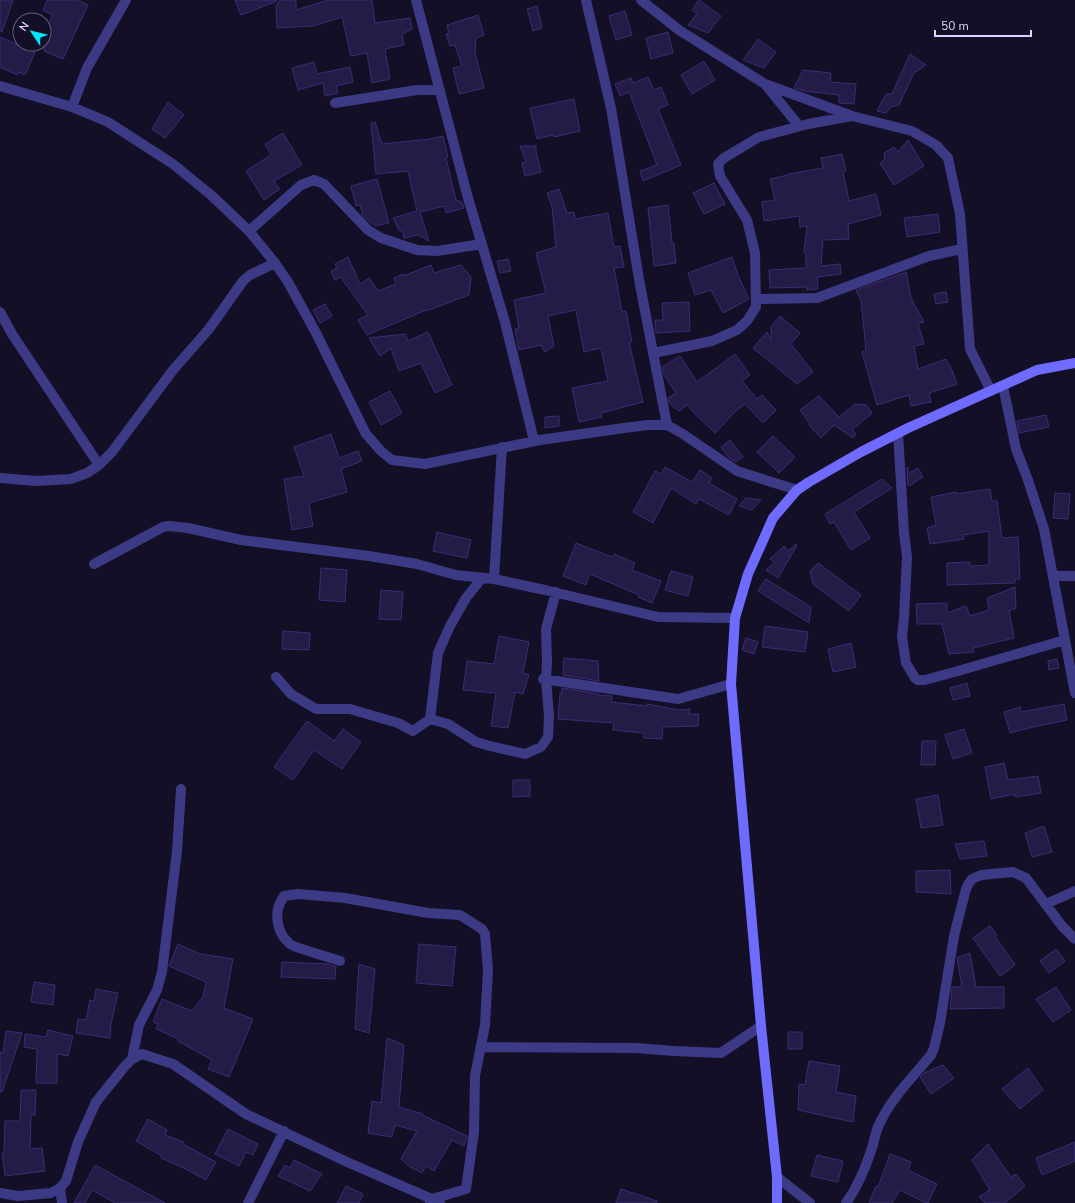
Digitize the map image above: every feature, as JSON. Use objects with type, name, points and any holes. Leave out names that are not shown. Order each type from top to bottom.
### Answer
[{"type":"main road","points":[[777,1203],[777,1177],[761,1026],[732,684],[735,618],[748,574],[773,518],[797,490],[809,482],[898,433],[992,390],[1037,370],[1075,363]]},
{"type":"street","points":[[72,107],[87,68],[126,0]]},
{"type":"street","points":[[416,0],[468,198],[505,322],[534,442]]},
{"type":"street","points":[[586,0],[611,108],[640,285],[667,426]]},
{"type":"street","points":[[642,0],[678,30],[765,84],[852,116],[912,131],[936,145],[948,158],[960,214],[970,349],[992,390]]},
{"type":"street","points":[[765,84],[799,126]]},
{"type":"street","points":[[0,86],[72,107],[108,122],[173,164],[211,195],[249,232],[275,263],[288,282],[366,434],[392,460],[425,464],[502,447],[624,428],[667,426],[683,434],[738,471],[797,490]]},
{"type":"street","points":[[335,103],[417,90],[440,90]]},
{"type":"street","points":[[653,353],[712,341],[737,330],[746,321],[756,307],[755,253],[747,220],[720,176],[718,164],[724,158],[759,137],[799,126],[852,116]]},
{"type":"street","points":[[249,232],[301,185],[314,180],[324,184],[368,230],[381,238],[417,250],[430,251],[482,244]]},
{"type":"street","points":[[757,299],[817,298],[928,256],[962,249]]},
{"type":"street","points":[[0,478],[36,481],[65,480],[87,473],[99,465],[112,452],[173,370],[209,329],[243,281],[250,275],[275,263]]},
{"type":"street","points":[[0,312],[12,334],[99,465]]},
{"type":"street","points":[[1003,386],[1016,449],[1044,529],[1075,693]]},
{"type":"street","points":[[898,433],[904,533],[907,557],[902,637],[906,663],[915,678],[918,680],[925,680],[958,672],[1065,640]]},
{"type":"street","points":[[494,579],[502,447]]},
{"type":"street","points":[[94,564],[163,528],[170,526],[188,528],[241,540],[369,556],[417,564],[456,575],[494,579],[556,592],[658,617],[735,618]]},
{"type":"street","points":[[1052,576],[1075,576]]},
{"type":"street","points":[[276,677],[291,694],[316,709],[350,709],[398,723],[413,731],[430,719],[438,653],[450,626],[466,598],[482,578]]},
{"type":"street","points":[[430,719],[448,724],[476,742],[525,754],[541,748],[548,737],[549,716],[544,679],[547,661],[546,628],[556,592]]},
{"type":"street","points":[[544,679],[678,699],[732,684]]},
{"type":"street","points":[[132,1059],[138,1030],[157,990],[162,972],[176,851],[181,789]]},
{"type":"street","points":[[846,1203],[852,1195],[862,1174],[883,1117],[894,1098],[926,1061],[934,1048],[940,1023],[954,936],[966,889],[972,879],[981,875],[1013,872],[1026,878],[1062,926],[1075,939]]},
{"type":"street","points":[[1046,904],[1075,891]]},
{"type":"street","points":[[0,1193],[18,1196],[51,1193],[60,1188],[66,1181],[78,1142],[96,1102],[132,1059],[142,1054],[173,1064],[246,1114],[434,1202],[466,1189],[474,1132],[475,1076],[485,1026],[488,970],[485,934],[476,924],[460,915],[428,913],[345,898],[298,894],[284,896],[278,906],[277,918],[279,930],[284,938],[291,945],[340,961]]},
{"type":"street","points":[[481,1046],[622,1048],[674,1052],[721,1052],[761,1026]]},
{"type":"street","points":[[248,1203],[284,1131]]},
{"type":"street","points":[[777,1177],[810,1203]]},
{"type":"street","points":[[60,1188],[62,1203]]},
{"type":"building","points":[[0,0],[13,0],[2,32],[0,31]]},
{"type":"building","points":[[47,0],[77,0],[88,5],[63,59],[46,52],[52,52],[53,15],[52,12],[43,10]]},
{"type":"building","points":[[235,0],[277,0],[277,1],[241,15]]},
{"type":"building","points":[[280,0],[296,0],[296,10],[328,0],[372,0],[375,23],[410,18],[412,29],[402,34],[404,45],[385,49],[390,79],[372,83],[367,53],[351,56],[342,17],[310,27],[277,28],[276,6]]},
{"type":"building","points":[[699,0],[721,16],[708,33],[688,25],[697,14],[692,10]]},
{"type":"building","points":[[537,6],[542,28],[533,31],[527,9]]},
{"type":"building","points":[[625,11],[632,35],[616,40],[609,16]]},
{"type":"building","points":[[478,15],[484,35],[476,38],[475,53],[484,88],[459,94],[453,68],[462,66],[455,45],[450,46],[446,34],[449,33],[447,25]]},
{"type":"building","points":[[668,32],[673,53],[651,59],[646,38]]},
{"type":"building","points":[[0,37],[12,42],[12,52],[35,52],[25,75],[19,72],[17,75],[0,67]]},
{"type":"building","points":[[758,39],[776,52],[764,68],[743,60]]},
{"type":"building","points":[[910,54],[926,65],[914,73],[899,105],[891,107],[886,113],[877,111],[886,94],[892,94]]},
{"type":"building","points":[[704,61],[715,80],[692,94],[681,75]]},
{"type":"building","points":[[314,62],[317,74],[350,67],[353,82],[336,86],[338,93],[325,96],[323,83],[298,90],[292,68]]},
{"type":"building","points":[[803,70],[831,73],[830,82],[856,84],[854,104],[839,103],[839,95],[804,91],[794,88]]},
{"type":"building","points":[[648,77],[654,90],[661,87],[668,105],[658,109],[681,165],[643,181],[640,171],[657,165],[629,92],[620,96],[615,84],[631,78],[633,83]]},
{"type":"building","points":[[574,99],[580,131],[537,139],[530,108]]},
{"type":"building","points":[[168,102],[184,115],[165,138],[152,129]]},
{"type":"building","points":[[375,122],[382,144],[430,139],[443,136],[448,157],[446,158],[456,200],[462,202],[464,208],[446,213],[444,206],[420,212],[429,241],[418,235],[404,238],[403,232],[399,230],[393,218],[417,211],[408,171],[376,174],[371,123]]},
{"type":"building","points":[[283,133],[302,165],[274,181],[280,189],[264,200],[246,171],[271,155],[265,144]]},
{"type":"building","points":[[908,140],[924,166],[894,185],[880,163],[885,159],[884,153],[894,147],[898,152]]},
{"type":"building","points":[[520,146],[536,146],[541,172],[525,176],[522,163],[526,162]]},
{"type":"building","points":[[842,154],[846,171],[843,172],[849,201],[876,194],[881,215],[848,224],[849,239],[823,240],[821,266],[840,264],[841,274],[817,277],[818,289],[807,290],[807,287],[770,288],[769,270],[806,268],[806,253],[804,252],[807,226],[800,227],[799,216],[764,221],[762,202],[775,200],[770,179],[788,174],[823,168],[821,158]]},
{"type":"building","points":[[377,179],[389,223],[375,226],[363,216],[360,205],[356,206],[351,186]]},
{"type":"building","points":[[714,183],[725,204],[704,214],[693,193]]},
{"type":"building","points":[[559,189],[567,213],[574,212],[575,219],[608,213],[614,247],[620,246],[624,267],[614,268],[622,312],[626,311],[632,342],[629,342],[643,402],[601,413],[602,417],[579,422],[572,388],[608,381],[601,348],[584,352],[576,310],[548,316],[554,346],[545,352],[541,345],[519,350],[515,329],[519,328],[514,300],[546,293],[536,253],[556,247],[552,207],[547,193]]},
{"type":"building","points":[[668,205],[672,243],[674,243],[676,263],[654,266],[648,208]]},
{"type":"building","points":[[938,214],[940,232],[907,237],[904,218]]},
{"type":"building","points":[[348,257],[360,284],[369,278],[378,291],[396,284],[394,278],[431,265],[434,273],[461,265],[471,277],[469,295],[426,310],[367,335],[358,320],[368,315],[342,279],[340,277],[335,280],[331,271],[337,268],[335,264]]},
{"type":"building","points":[[732,257],[749,299],[723,313],[711,290],[695,295],[688,273]]},
{"type":"building","points":[[508,259],[511,271],[500,273],[497,261]]},
{"type":"building","points":[[906,272],[911,298],[924,322],[918,323],[924,344],[914,346],[918,369],[946,359],[957,384],[929,393],[931,402],[911,406],[909,395],[877,405],[862,352],[866,350],[861,301],[856,290]]},
{"type":"building","points":[[946,292],[948,302],[936,304],[934,294]]},
{"type":"building","points":[[689,302],[690,331],[656,333],[655,320],[663,320],[662,303]]},
{"type":"building","points":[[325,304],[332,316],[320,323],[313,310]]},
{"type":"building","points":[[780,316],[800,333],[791,344],[813,372],[797,384],[753,348],[767,332],[771,340],[771,327]]},
{"type":"building","points":[[428,332],[452,385],[435,393],[421,363],[399,371],[391,348],[380,356],[369,338],[405,334],[408,341]]},
{"type":"building","points":[[735,354],[750,375],[742,381],[757,399],[762,395],[776,410],[763,423],[745,404],[736,411],[715,433],[687,405],[679,411],[669,403],[668,398],[676,393],[664,375],[662,367],[680,356],[697,382]]},
{"type":"building","points":[[390,391],[402,413],[381,425],[369,402]]},
{"type":"building","points":[[819,396],[839,417],[855,404],[866,405],[872,413],[852,430],[856,434],[853,438],[834,425],[821,438],[809,425],[810,424],[800,410]]},
{"type":"building","points":[[1046,415],[1049,427],[1019,433],[1017,421]]},
{"type":"building","points":[[559,416],[559,426],[545,428],[545,417]]},
{"type":"building","points":[[331,434],[339,458],[358,451],[362,461],[341,469],[347,492],[309,503],[313,526],[292,530],[284,479],[304,476],[294,447]]},
{"type":"building","points":[[773,436],[795,457],[779,473],[757,452]]},
{"type":"building","points":[[730,440],[743,457],[736,462],[729,458],[721,447]]},
{"type":"building","points":[[665,467],[692,482],[700,470],[712,478],[709,483],[737,499],[729,515],[699,499],[696,504],[671,488],[653,523],[633,512],[655,471],[661,474]]},
{"type":"building","points":[[907,467],[909,473],[918,468],[923,477],[908,486]]},
{"type":"building","points":[[882,479],[892,488],[854,512],[870,538],[851,550],[834,522],[830,524],[825,514]]},
{"type":"building","points":[[990,489],[992,501],[997,501],[1002,538],[1018,537],[1020,579],[1015,579],[1015,583],[947,585],[947,563],[970,562],[970,566],[989,565],[989,531],[963,535],[964,539],[930,544],[927,528],[936,525],[931,497],[956,492],[956,494]]},
{"type":"building","points":[[1055,493],[1070,494],[1068,519],[1053,518]]},
{"type":"building","points":[[746,498],[761,500],[752,510],[739,506]]},
{"type":"building","points":[[437,532],[471,540],[467,558],[433,551]]},
{"type":"building","points":[[576,543],[612,557],[614,554],[635,563],[632,570],[661,581],[652,603],[638,597],[639,595],[590,574],[586,585],[563,576]]},
{"type":"building","points":[[796,544],[797,545],[778,578],[766,570],[775,562],[770,559],[784,546],[788,551]]},
{"type":"building","points":[[818,563],[861,595],[849,611],[813,584],[810,571]]},
{"type":"building","points":[[321,568],[347,570],[345,602],[319,600]]},
{"type":"building","points":[[671,571],[693,577],[688,596],[665,590]]},
{"type":"building","points":[[766,579],[811,607],[809,623],[758,591]]},
{"type":"building","points":[[1015,587],[1016,608],[1009,611],[1014,638],[973,648],[974,652],[949,654],[942,624],[917,624],[916,604],[947,603],[947,613],[966,606],[970,616],[989,610],[987,598]]},
{"type":"building","points":[[381,590],[403,592],[401,620],[379,619]]},
{"type":"building","points":[[765,626],[808,632],[805,652],[762,647]]},
{"type":"building","points":[[283,631],[310,633],[309,650],[282,649]]},
{"type":"building","points":[[499,636],[529,642],[523,673],[529,675],[523,694],[515,692],[508,728],[491,726],[496,693],[463,690],[467,661],[494,664]]},
{"type":"building","points":[[746,638],[758,642],[754,654],[742,650]]},
{"type":"building","points":[[851,643],[856,667],[833,672],[828,649]]},
{"type":"building","points":[[564,658],[598,661],[599,681],[563,675]]},
{"type":"building","points":[[1057,659],[1059,668],[1049,670],[1048,661]]},
{"type":"building","points":[[967,683],[970,696],[953,700],[950,688]]},
{"type":"building","points":[[562,688],[612,696],[611,702],[647,706],[647,704],[679,710],[690,709],[689,714],[699,714],[698,726],[663,727],[662,739],[644,738],[644,733],[613,730],[614,723],[558,719],[560,693],[562,693]]},
{"type":"building","points":[[1064,704],[1067,720],[1010,733],[1004,712],[1020,707],[1021,712]]},
{"type":"building","points":[[307,721],[334,741],[343,729],[361,742],[342,769],[314,750],[293,780],[274,767]]},
{"type":"building","points":[[964,729],[972,753],[953,759],[945,735]]},
{"type":"building","points":[[922,741],[936,741],[935,765],[921,765]]},
{"type":"building","points":[[1004,763],[1008,780],[1038,776],[1041,793],[1015,797],[1015,794],[991,799],[985,767]]},
{"type":"building","points":[[513,780],[530,780],[530,796],[513,797]]},
{"type":"building","points":[[938,795],[943,825],[921,828],[916,799]]},
{"type":"building","points":[[1044,826],[1052,852],[1032,857],[1025,833]]},
{"type":"building","points":[[984,841],[987,856],[960,859],[955,844]]},
{"type":"building","points":[[950,870],[951,894],[916,892],[916,871]]},
{"type":"building","points":[[990,926],[1015,965],[1000,976],[973,938]]},
{"type":"building","points":[[178,944],[200,954],[233,959],[224,1008],[253,1019],[229,1077],[208,1069],[212,1060],[178,1041],[179,1039],[156,1029],[158,1024],[153,1022],[162,999],[192,1011],[203,997],[206,982],[169,966]]},
{"type":"building","points":[[419,944],[456,947],[452,986],[416,983]]},
{"type":"building","points":[[1056,949],[1065,961],[1049,973],[1040,961]]},
{"type":"building","points":[[970,953],[976,987],[1004,987],[1004,1008],[950,1009],[952,987],[962,987],[957,958]]},
{"type":"building","points":[[282,962],[329,964],[336,966],[335,979],[281,977]]},
{"type":"building","points":[[359,964],[375,969],[369,1033],[355,1029]]},
{"type":"building","points":[[34,982],[55,985],[53,1005],[31,1002]]},
{"type":"building","points":[[1056,987],[1071,1010],[1053,1022],[1036,999]]},
{"type":"building","points":[[96,989],[118,993],[111,1024],[110,1038],[76,1033],[78,1019],[86,1020],[90,1000],[94,1001]]},
{"type":"building","points":[[48,1030],[73,1036],[68,1056],[57,1054],[57,1083],[36,1083],[37,1049],[24,1047],[25,1034],[46,1037]]},
{"type":"building","points":[[6,1031],[22,1033],[2,1092],[0,1092],[0,1052],[3,1053]]},
{"type":"building","points":[[788,1032],[802,1032],[802,1049],[788,1049]]},
{"type":"building","points":[[387,1038],[404,1045],[399,1107],[423,1114],[422,1115],[467,1136],[464,1146],[452,1140],[434,1171],[426,1166],[422,1173],[410,1167],[401,1159],[417,1131],[395,1125],[392,1137],[368,1133],[372,1101],[381,1103]]},
{"type":"building","points":[[809,1061],[840,1066],[836,1092],[856,1096],[853,1122],[798,1110],[799,1084],[805,1085]]},
{"type":"building","points":[[943,1065],[954,1078],[931,1094],[920,1077],[924,1073]]},
{"type":"building","points":[[1028,1068],[1043,1090],[1020,1109],[1002,1089]]},
{"type":"building","points":[[21,1090],[36,1090],[35,1115],[31,1115],[30,1149],[42,1148],[45,1171],[5,1176],[2,1153],[4,1153],[5,1121],[20,1121]]},
{"type":"building","points":[[148,1119],[167,1130],[165,1135],[184,1142],[183,1144],[216,1162],[206,1180],[161,1158],[162,1156],[136,1141]]},
{"type":"building","points":[[228,1129],[258,1144],[253,1155],[246,1152],[239,1166],[215,1154]]},
{"type":"building","points":[[1075,1142],[1075,1161],[1042,1175],[1036,1158]]},
{"type":"building","points":[[988,1144],[1011,1177],[1016,1174],[1025,1186],[1005,1203],[985,1203],[979,1197],[990,1190],[972,1160]]},
{"type":"building","points":[[890,1154],[911,1162],[908,1170],[937,1184],[928,1203],[900,1190],[892,1203],[869,1203],[876,1186],[878,1187]]},
{"type":"building","points":[[817,1155],[843,1161],[838,1182],[811,1176]]},
{"type":"building","points":[[294,1160],[322,1174],[310,1191],[278,1176],[285,1165],[290,1168]]},
{"type":"building","points":[[95,1165],[165,1203],[115,1203],[92,1190],[85,1203],[74,1203]]},
{"type":"building","points":[[346,1186],[363,1194],[359,1203],[337,1203]]},
{"type":"building","points":[[621,1189],[657,1201],[657,1203],[616,1203]]}]
